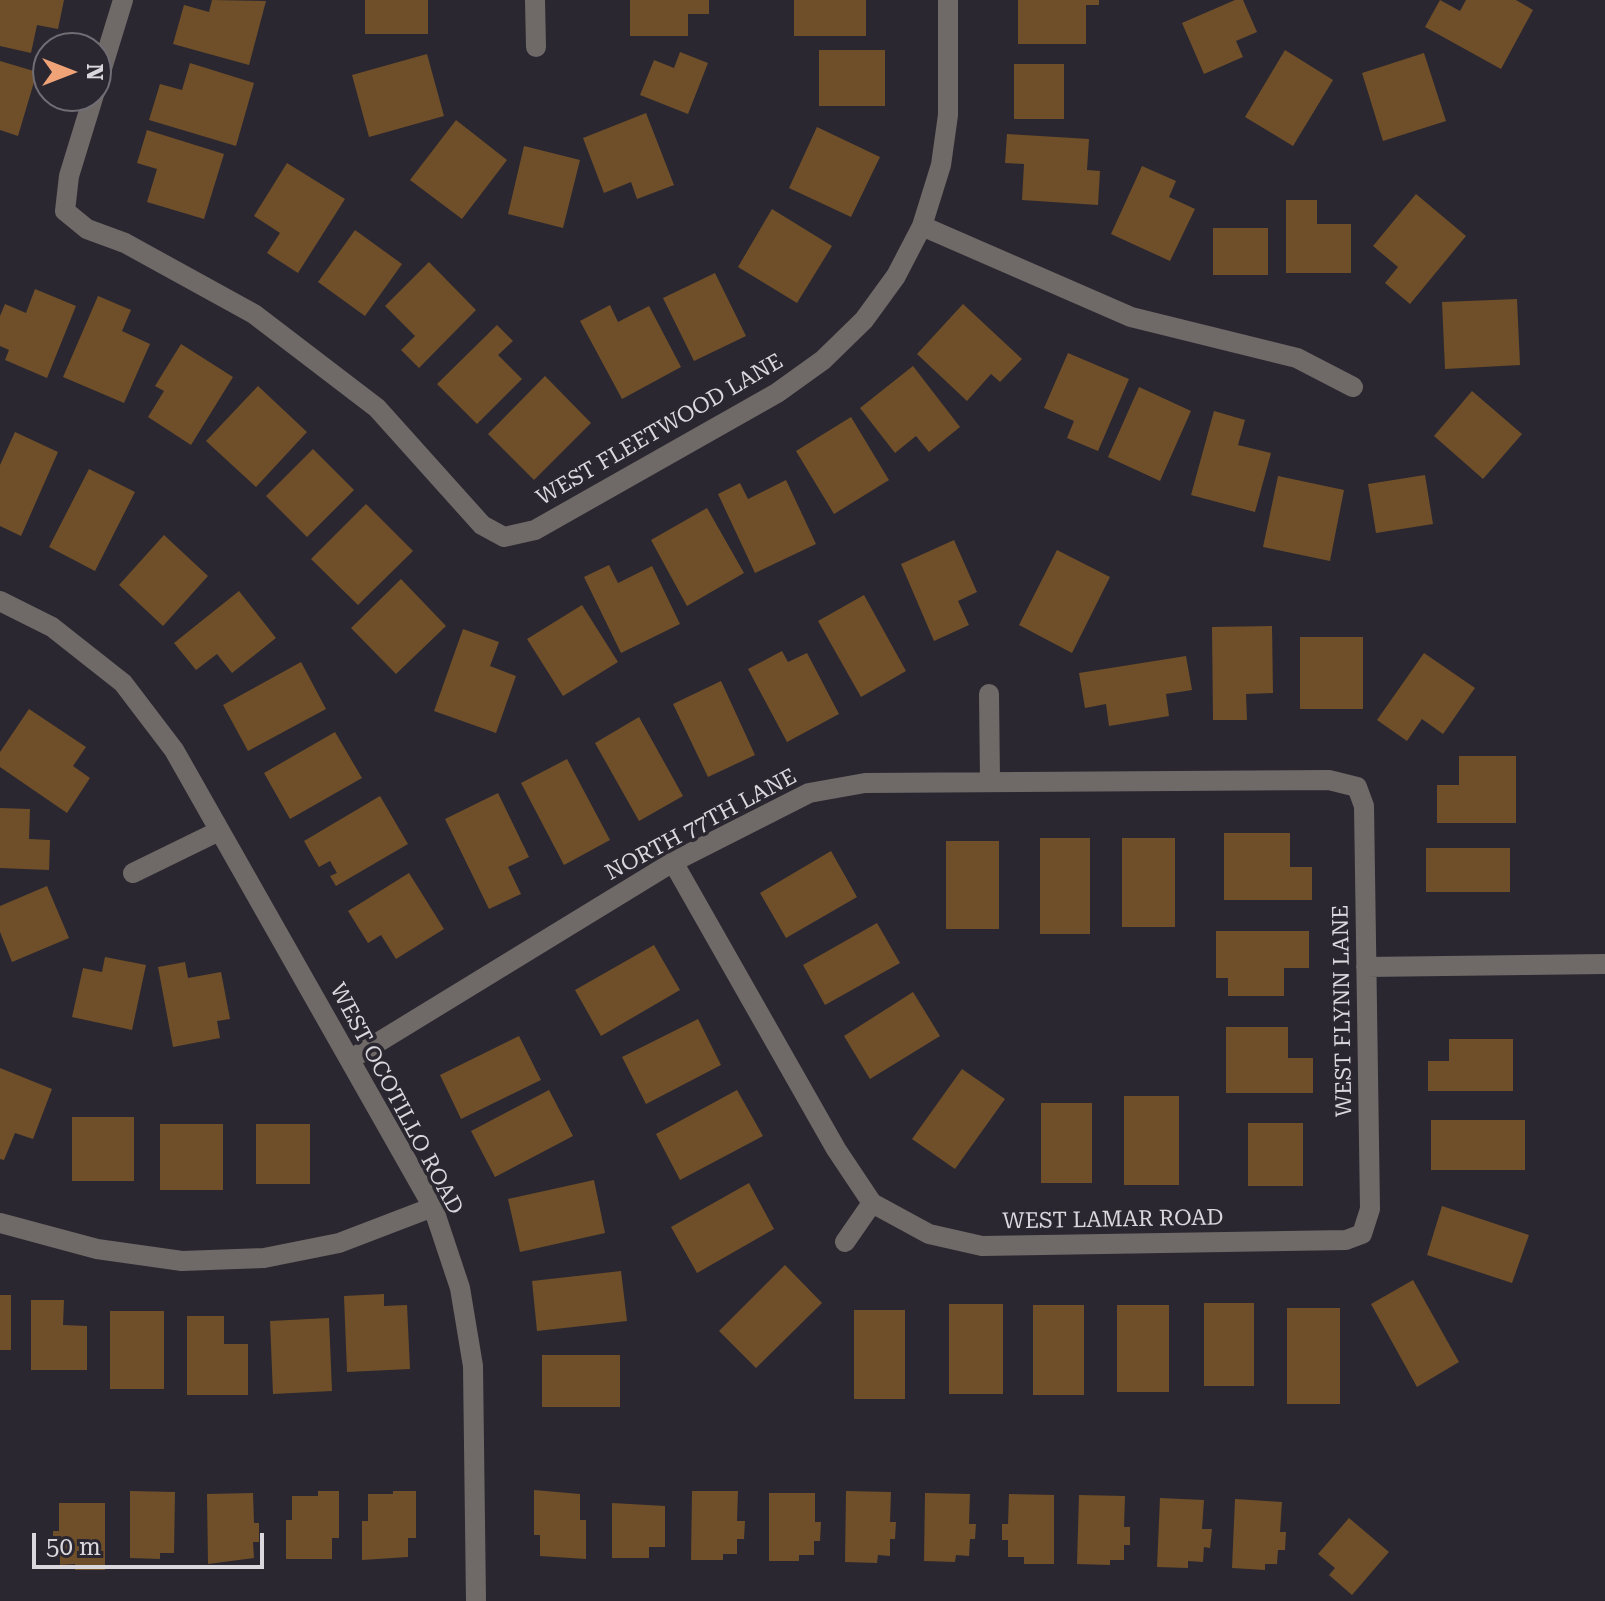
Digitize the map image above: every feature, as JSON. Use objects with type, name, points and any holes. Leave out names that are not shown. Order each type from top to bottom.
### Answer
[{"type":"street","name":"WEST FLEETWOOD LANE","points":[[123,0],[69,176],[65,211],[87,229],[125,243],[254,314],[377,408],[482,525],[504,537],[535,530],[777,393],[823,360],[864,320],[888,287],[922,226],[941,165],[948,115],[948,0]]},
{"type":"street","points":[[535,0],[536,47]]},
{"type":"street","points":[[922,226],[1131,317],[1297,358],[1353,387]]},
{"type":"street","name":"WEST OCOTILLO ROAD","points":[[0,601],[52,627],[123,683],[174,750],[433,1207],[460,1288],[473,1366],[476,1601]]},
{"type":"street","points":[[989,694],[990,780]]},
{"type":"street","name":"NORTH 77TH LANE","points":[[351,1059],[673,862],[809,793],[865,783],[990,780],[1329,780],[1357,787]]},
{"type":"street","name":"WEST FLYNN LANE","points":[[1357,787],[1364,806],[1370,1209],[1362,1234]]},
{"type":"street","points":[[133,873],[219,831]]},
{"type":"street","name":"WEST LAMAR ROAD","points":[[673,862],[836,1149],[872,1203],[929,1234],[982,1246],[1346,1240],[1362,1234]]},
{"type":"street","points":[[1366,967],[1605,964]]},
{"type":"street","points":[[845,1242],[872,1203]]},
{"type":"street","points":[[0,1223],[97,1249],[182,1261],[264,1258],[339,1243],[433,1207]]},
{"type":"building","points":[[0,0],[64,0],[58,29],[37,25],[36,32],[32,32],[31,53],[0,46]]},
{"type":"building","points":[[212,0],[266,1],[249,65],[173,44],[184,5],[209,12]]},
{"type":"building","points":[[365,0],[428,0],[428,34],[365,34]]},
{"type":"building","points":[[630,0],[709,0],[709,14],[688,14],[688,36],[630,36]]},
{"type":"building","points":[[794,0],[866,0],[866,36],[794,36]]},
{"type":"building","points":[[1018,0],[1099,0],[1099,5],[1086,5],[1086,44],[1018,44]]},
{"type":"building","points":[[1235,0],[1243,0],[1257,32],[1236,41],[1243,57],[1204,74],[1182,23]]},
{"type":"building","points":[[1440,0],[1460,11],[1466,0],[1516,0],[1533,10],[1501,69],[1425,27]]},
{"type":"building","points":[[819,50],[885,50],[885,106],[819,106]]},
{"type":"building","points":[[1285,50],[1333,80],[1293,146],[1245,117]]},
{"type":"building","points":[[680,52],[708,63],[688,114],[640,95],[654,60],[674,68]]},
{"type":"building","points":[[1424,53],[1446,121],[1383,141],[1362,73]]},
{"type":"building","points":[[427,54],[444,116],[369,137],[352,75]]},
{"type":"building","points":[[0,61],[32,71],[32,89],[18,136],[0,130]]},
{"type":"building","points":[[190,63],[254,83],[236,146],[149,120],[160,84],[182,90]]},
{"type":"building","points":[[1014,64],[1064,64],[1064,119],[1014,119]]},
{"type":"building","points":[[646,113],[674,185],[637,199],[631,182],[604,193],[583,138]]},
{"type":"building","points":[[456,120],[507,160],[462,219],[410,180]]},
{"type":"building","points":[[817,127],[880,157],[851,217],[789,188]]},
{"type":"building","points":[[147,130],[224,154],[204,219],[147,202],[157,169],[137,163]]},
{"type":"building","points":[[1007,134],[1089,139],[1087,170],[1100,171],[1098,205],[1022,200],[1024,164],[1005,163]]},
{"type":"building","points":[[524,146],[580,160],[563,228],[508,214]]},
{"type":"building","points":[[287,163],[345,199],[298,273],[267,253],[280,233],[254,216]]},
{"type":"building","points":[[1142,166],[1176,181],[1169,197],[1195,209],[1170,261],[1111,234]]},
{"type":"building","points":[[1416,194],[1466,236],[1410,304],[1385,283],[1398,267],[1373,246]]},
{"type":"building","points":[[1286,200],[1317,200],[1317,224],[1351,224],[1351,273],[1286,273]]},
{"type":"building","points":[[772,209],[832,246],[797,303],[738,267]]},
{"type":"building","points":[[1213,228],[1268,228],[1268,275],[1213,275]]},
{"type":"building","points":[[355,230],[402,264],[365,316],[318,282]]},
{"type":"building","points":[[429,262],[476,310],[419,368],[401,350],[415,336],[385,306]]},
{"type":"building","points":[[715,273],[746,336],[694,361],[663,298]]},
{"type":"building","points":[[35,289],[76,306],[47,378],[5,360],[9,350],[0,346],[0,316],[5,304],[26,313]]},
{"type":"building","points":[[98,296],[131,310],[122,331],[150,344],[124,403],[63,377]]},
{"type":"building","points":[[1517,299],[1520,365],[1445,369],[1442,302]]},
{"type":"building","points":[[963,304],[1022,359],[1000,382],[991,374],[967,401],[917,354]]},
{"type":"building","points":[[610,305],[618,322],[649,306],[681,367],[622,399],[580,321]]},
{"type":"building","points":[[497,325],[513,341],[498,355],[522,379],[477,424],[437,384]]},
{"type":"building","points":[[181,344],[233,377],[191,445],[148,417],[164,391],[155,386]]},
{"type":"building","points":[[1068,353],[1129,379],[1098,451],[1067,438],[1074,421],[1044,408]]},
{"type":"building","points":[[913,366],[960,427],[929,452],[916,436],[895,453],[860,408]]},
{"type":"building","points":[[545,376],[591,423],[534,480],[488,434]]},
{"type":"building","points":[[258,386],[307,432],[256,487],[206,441]]},
{"type":"building","points":[[1139,387],[1191,411],[1160,481],[1108,457]]},
{"type":"building","points":[[1472,391],[1522,434],[1483,479],[1434,436]]},
{"type":"building","points":[[1214,411],[1245,420],[1238,445],[1271,453],[1255,512],[1191,495]]},
{"type":"building","points":[[851,417],[889,480],[834,514],[796,451]]},
{"type":"building","points":[[15,432],[58,452],[21,536],[0,526],[0,465]]},
{"type":"building","points":[[313,449],[354,490],[307,537],[266,496]]},
{"type":"building","points":[[89,469],[135,492],[95,571],[49,547]]},
{"type":"building","points":[[1425,475],[1433,524],[1376,533],[1368,484]]},
{"type":"building","points":[[1278,476],[1344,490],[1330,561],[1263,547]]},
{"type":"building","points":[[786,480],[816,544],[755,573],[718,494],[740,483],[748,499]]},
{"type":"building","points":[[366,504],[413,551],[358,605],[311,559]]},
{"type":"building","points":[[707,508],[744,573],[687,606],[651,540]]},
{"type":"building","points":[[164,535],[208,576],[163,626],[119,585]]},
{"type":"building","points":[[954,540],[977,592],[958,601],[969,625],[934,641],[901,564]]},
{"type":"building","points":[[1057,550],[1110,577],[1072,653],[1019,625]]},
{"type":"building","points":[[609,565],[618,583],[652,566],[680,624],[621,653],[584,577]]},
{"type":"building","points":[[401,579],[446,626],[396,674],[351,628]]},
{"type":"building","points":[[239,591],[276,638],[232,673],[217,654],[196,670],[174,643]]},
{"type":"building","points":[[864,595],[906,671],[861,697],[818,621]]},
{"type":"building","points":[[582,605],[618,662],[563,696],[527,639]]},
{"type":"building","points":[[1272,626],[1273,693],[1246,694],[1247,720],[1213,720],[1212,627]]},
{"type":"building","points":[[463,629],[499,642],[490,666],[516,676],[496,733],[434,711]]},
{"type":"building","points":[[1300,637],[1363,637],[1363,709],[1300,709]]},
{"type":"building","points":[[782,651],[788,662],[807,653],[839,714],[787,742],[748,669]]},
{"type":"building","points":[[1424,653],[1475,688],[1443,734],[1422,719],[1407,741],[1377,720]]},
{"type":"building","points":[[1186,656],[1192,690],[1166,694],[1169,716],[1109,726],[1106,704],[1085,708],[1079,673]]},
{"type":"building","points":[[301,662],[326,709],[248,751],[223,705]]},
{"type":"building","points":[[721,681],[755,755],[708,777],[673,704]]},
{"type":"building","points":[[29,709],[86,747],[73,766],[90,778],[67,813],[0,767],[0,752]]},
{"type":"building","points":[[639,717],[683,796],[639,821],[595,743]]},
{"type":"building","points":[[335,732],[362,778],[290,819],[264,773]]},
{"type":"building","points":[[1459,756],[1516,756],[1516,823],[1437,823],[1437,785],[1459,785]]},
{"type":"building","points":[[567,759],[610,840],[564,865],[521,783]]},
{"type":"building","points":[[498,793],[529,857],[508,867],[521,894],[489,909],[445,819]]},
{"type":"building","points":[[380,796],[408,844],[336,886],[330,876],[337,873],[330,861],[319,867],[304,841]]},
{"type":"building","points":[[0,808],[30,809],[29,839],[50,840],[49,870],[0,868]]},
{"type":"building","points":[[1224,833],[1290,833],[1290,867],[1312,867],[1312,900],[1224,900]]},
{"type":"building","points":[[1040,838],[1090,838],[1090,934],[1040,934]]},
{"type":"building","points":[[1122,838],[1175,838],[1175,927],[1122,927]]},
{"type":"building","points":[[946,841],[999,841],[999,929],[946,929]]},
{"type":"building","points":[[1426,848],[1510,848],[1510,892],[1426,892]]},
{"type":"building","points":[[831,851],[857,897],[786,938],[760,893]]},
{"type":"building","points":[[409,873],[444,929],[396,959],[381,935],[368,943],[348,911]]},
{"type":"building","points":[[47,886],[69,938],[12,962],[0,932],[0,906]]},
{"type":"building","points":[[877,923],[900,963],[825,1005],[803,965]]},
{"type":"building","points":[[1216,931],[1309,931],[1309,968],[1284,968],[1284,996],[1228,996],[1228,978],[1216,978]]},
{"type":"building","points":[[654,945],[680,990],[601,1036],[575,990]]},
{"type":"building","points":[[105,957],[146,965],[132,1030],[72,1017],[83,968],[102,972]]},
{"type":"building","points":[[185,962],[188,978],[221,972],[230,1019],[217,1021],[220,1038],[173,1047],[158,967]]},
{"type":"building","points":[[913,992],[940,1036],[870,1079],[844,1036]]},
{"type":"building","points":[[698,1019],[721,1065],[646,1104],[622,1057]]},
{"type":"building","points":[[1226,1027],[1288,1027],[1288,1058],[1313,1058],[1313,1093],[1226,1093]]},
{"type":"building","points":[[519,1036],[541,1080],[461,1119],[440,1075]]},
{"type":"building","points":[[1449,1039],[1513,1039],[1513,1091],[1428,1091],[1428,1061],[1449,1061]]},
{"type":"building","points":[[0,1068],[52,1089],[33,1139],[15,1133],[4,1160],[0,1159]]},
{"type":"building","points":[[962,1069],[1005,1099],[955,1169],[912,1139]]},
{"type":"building","points":[[549,1090],[573,1136],[495,1177],[471,1131]]},
{"type":"building","points":[[737,1090],[763,1136],[680,1180],[656,1134]]},
{"type":"building","points":[[1124,1096],[1179,1096],[1179,1185],[1124,1185]]},
{"type":"building","points":[[1041,1103],[1092,1103],[1092,1183],[1041,1183]]},
{"type":"building","points":[[72,1117],[134,1117],[134,1181],[72,1181]]},
{"type":"building","points":[[1431,1120],[1525,1120],[1525,1170],[1431,1170]]},
{"type":"building","points":[[1248,1123],[1303,1123],[1303,1186],[1248,1186]]},
{"type":"building","points":[[160,1124],[223,1124],[223,1190],[160,1190]]},
{"type":"building","points":[[256,1124],[310,1124],[310,1184],[256,1184]]},
{"type":"building","points":[[594,1180],[605,1233],[520,1252],[508,1199]]},
{"type":"building","points":[[749,1183],[774,1229],[697,1273],[671,1227]]},
{"type":"building","points":[[1442,1206],[1529,1235],[1512,1283],[1427,1255]]},
{"type":"building","points":[[785,1265],[822,1303],[756,1368],[719,1331]]},
{"type":"building","points":[[621,1271],[627,1321],[537,1331],[532,1281]]},
{"type":"building","points":[[1413,1280],[1459,1362],[1417,1387],[1371,1304]]},
{"type":"building","points":[[384,1294],[384,1306],[407,1305],[410,1369],[347,1372],[344,1296]]},
{"type":"building","points":[[0,1295],[11,1295],[11,1350],[0,1350]]},
{"type":"building","points":[[31,1300],[64,1300],[63,1325],[87,1326],[87,1370],[31,1370]]},
{"type":"building","points":[[1204,1303],[1254,1303],[1254,1386],[1204,1386]]},
{"type":"building","points":[[949,1304],[1003,1304],[1003,1394],[949,1394]]},
{"type":"building","points":[[1033,1305],[1084,1305],[1084,1395],[1033,1395]]},
{"type":"building","points":[[1117,1305],[1169,1305],[1169,1392],[1117,1392]]},
{"type":"building","points":[[1287,1308],[1340,1308],[1340,1404],[1287,1404]]},
{"type":"building","points":[[854,1310],[905,1310],[905,1399],[854,1399]]},
{"type":"building","points":[[110,1311],[164,1311],[164,1389],[110,1389]]},
{"type":"building","points":[[187,1316],[224,1316],[224,1344],[248,1344],[248,1395],[187,1395]]},
{"type":"building","points":[[329,1318],[332,1391],[273,1394],[270,1321]]},
{"type":"building","points":[[542,1355],[620,1355],[620,1407],[542,1407]]},
{"type":"building","points":[[534,1490],[580,1494],[580,1520],[586,1520],[586,1559],[540,1556],[540,1535],[534,1535]]},
{"type":"building","points":[[130,1491],[175,1492],[174,1553],[160,1553],[160,1559],[130,1558]]},
{"type":"building","points":[[318,1491],[339,1491],[339,1538],[332,1538],[332,1559],[286,1559],[286,1520],[292,1520],[292,1496],[318,1496]]},
{"type":"building","points":[[393,1491],[416,1491],[416,1538],[408,1538],[408,1557],[362,1560],[362,1521],[368,1521],[368,1494],[393,1494]]},
{"type":"building","points":[[692,1491],[738,1491],[737,1521],[745,1521],[744,1539],[737,1539],[737,1554],[723,1554],[723,1560],[691,1560]]},
{"type":"building","points":[[846,1491],[891,1492],[890,1522],[896,1522],[895,1539],[890,1539],[890,1556],[878,1555],[877,1563],[845,1562]]},
{"type":"building","points":[[253,1493],[254,1523],[259,1523],[259,1542],[253,1542],[254,1558],[208,1564],[207,1494]]},
{"type":"building","points":[[769,1493],[815,1493],[815,1522],[821,1522],[820,1541],[814,1541],[814,1555],[799,1555],[799,1561],[769,1561]]},
{"type":"building","points":[[925,1493],[970,1494],[969,1524],[976,1524],[975,1539],[970,1539],[969,1556],[956,1555],[955,1562],[924,1561]]},
{"type":"building","points":[[1009,1494],[1054,1495],[1054,1564],[1024,1564],[1024,1557],[1008,1557],[1008,1540],[1002,1540],[1002,1524],[1008,1524]]},
{"type":"building","points":[[1079,1495],[1125,1496],[1124,1527],[1130,1527],[1130,1545],[1124,1545],[1124,1560],[1110,1560],[1110,1565],[1077,1564]]},
{"type":"building","points":[[1160,1498],[1204,1500],[1202,1529],[1212,1529],[1210,1548],[1204,1547],[1203,1562],[1188,1561],[1188,1568],[1157,1567]]},
{"type":"building","points":[[1235,1499],[1282,1502],[1280,1532],[1286,1532],[1285,1550],[1278,1550],[1277,1564],[1265,1564],[1265,1570],[1232,1568]]},
{"type":"building","points":[[59,1503],[105,1503],[105,1570],[75,1570],[75,1564],[60,1565],[60,1548],[53,1548],[53,1531],[59,1531]]},
{"type":"building","points":[[612,1503],[665,1506],[665,1547],[649,1547],[649,1558],[612,1558]]},
{"type":"building","points":[[1349,1518],[1389,1552],[1352,1595],[1329,1575],[1335,1568],[1318,1554]]}]
